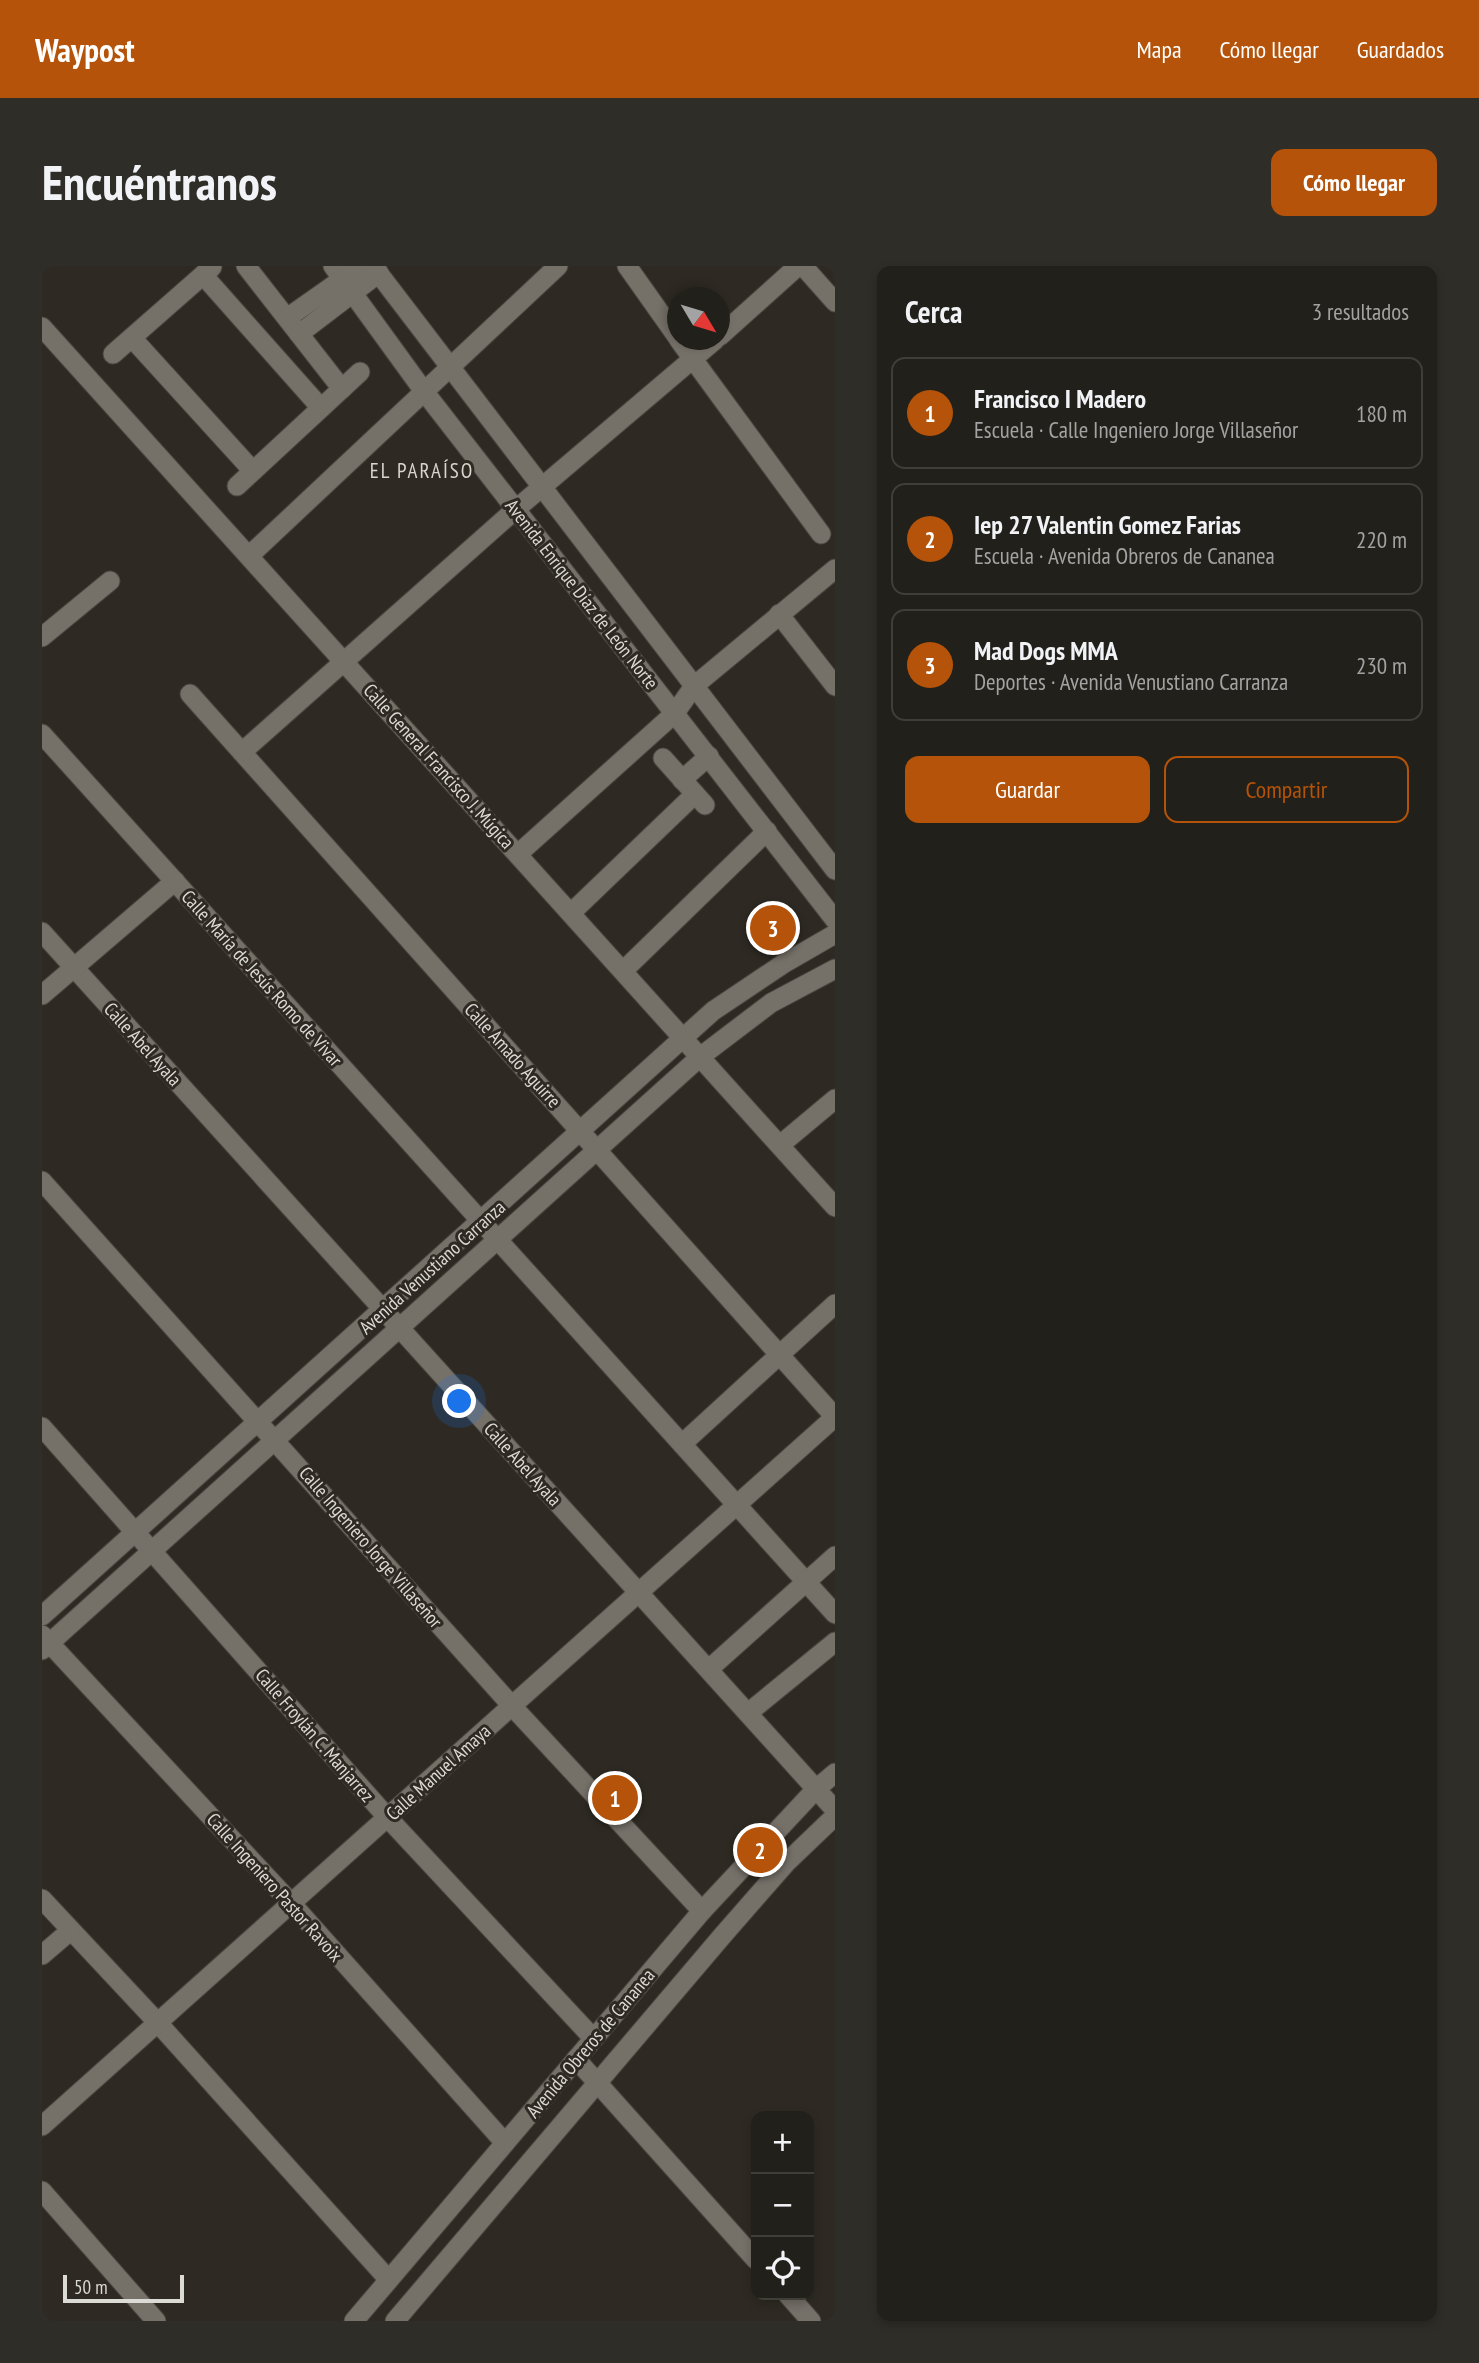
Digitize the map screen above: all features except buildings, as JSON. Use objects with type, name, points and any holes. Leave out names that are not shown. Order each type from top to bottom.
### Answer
[{"type":"street","points":[[246,266],[342,388]]},
{"type":"street","points":[[627,266],[667,323]]},
{"type":"street","points":[[730,326],[800,266],[835,302]]},
{"type":"street","points":[[287,318],[343,279],[371,268]]},
{"type":"street","name":"Avenida Enrique Díaz de León Norte","points":[[371,268],[543,486],[835,870]]},
{"type":"street","points":[[250,555],[553,268]]},
{"type":"street","points":[[113,354],[208,270],[321,408]]},
{"type":"street","points":[[299,334],[343,279]]},
{"type":"street","name":"Avenida Enrique Díaz de León Norte","points":[[343,279],[423,390],[835,920]]},
{"type":"street","name":"Calle General Francisco J. Múgica","points":[[42,327],[780,1146],[833,1201]]},
{"type":"street","points":[[132,338],[253,471]]},
{"type":"street","points":[[686,350],[821,534]]},
{"type":"street","points":[[242,752],[516,509],[703,350]]},
{"type":"street","points":[[237,486],[360,372]]},
{"type":"street","points":[[518,854],[675,713],[694,686],[835,569]]},
{"type":"street","points":[[42,637],[110,581]]},
{"type":"street","points":[[779,614],[835,686]]},
{"type":"street","name":"Calle Amado Aguirre","points":[[190,694],[835,1417]]},
{"type":"street","name":"Calle María de Jesús Romo de Vivar","points":[[42,734],[835,1614]]},
{"type":"street","points":[[571,913],[694,793],[709,756]]},
{"type":"street","points":[[663,758],[694,793]]},
{"type":"street","points":[[623,971],[767,831]]},
{"type":"street","points":[[42,995],[175,881]]},
{"type":"street","name":"Calle Abel Ayala","points":[[42,932],[709,1669],[816,1788],[835,1813]]},
{"type":"street","name":"Avenida Venustiano Carranza","points":[[42,1616],[683,1038],[742,990],[835,934]]},
{"type":"street","name":"Avenida Venustiano Carranza","points":[[44,1643],[153,1550],[700,1056],[771,1003],[835,969]]},
{"type":"street","points":[[780,1146],[835,1099]]},
{"type":"street","name":"Calle Ingeniero Jorge Villaseñor","points":[[42,1181],[260,1421],[512,1706],[702,1911]]},
{"type":"street","points":[[682,1444],[835,1304]]},
{"type":"street","name":"Calle Manuel Amaya","points":[[42,2126],[835,1417]]},
{"type":"street","name":"Calle Froylán C. Manjarrez","points":[[42,1427],[387,1817],[593,2038]]},
{"type":"street","points":[[709,1669],[835,1556]]},
{"type":"street","points":[[748,1713],[835,1642]]},
{"type":"street","name":"Calle Ingeniero Pastor Ravoix","points":[[44,1643],[291,1903],[505,2143]]},
{"type":"street","name":"Avenida Obreros de Cananea","points":[[354,2321],[702,1911],[816,1788],[835,1773]]},
{"type":"street","name":"Avenida Obreros de Cananea","points":[[395,2321],[786,1863],[835,1813]]},
{"type":"street","points":[[42,1899],[158,2022],[388,2279]]},
{"type":"street","points":[[42,1955],[70,1931]]},
{"type":"street","points":[[576,2059],[751,2254]]},
{"type":"street","points":[[42,2191],[156,2321]]},
{"type":"street","points":[[792,2300],[811,2321]]},
{"type":"place","name":"Mad Dogs MMA","points":[[773,928]]},
{"type":"place","name":"Francisco I Madero","points":[[615,1798]]},
{"type":"place","name":"Iep 27 Valentin Gomez Farias","points":[[760,1850]]},
{"type":"district","name":"EL PARAÍSO","points":[[422,470]]}]
